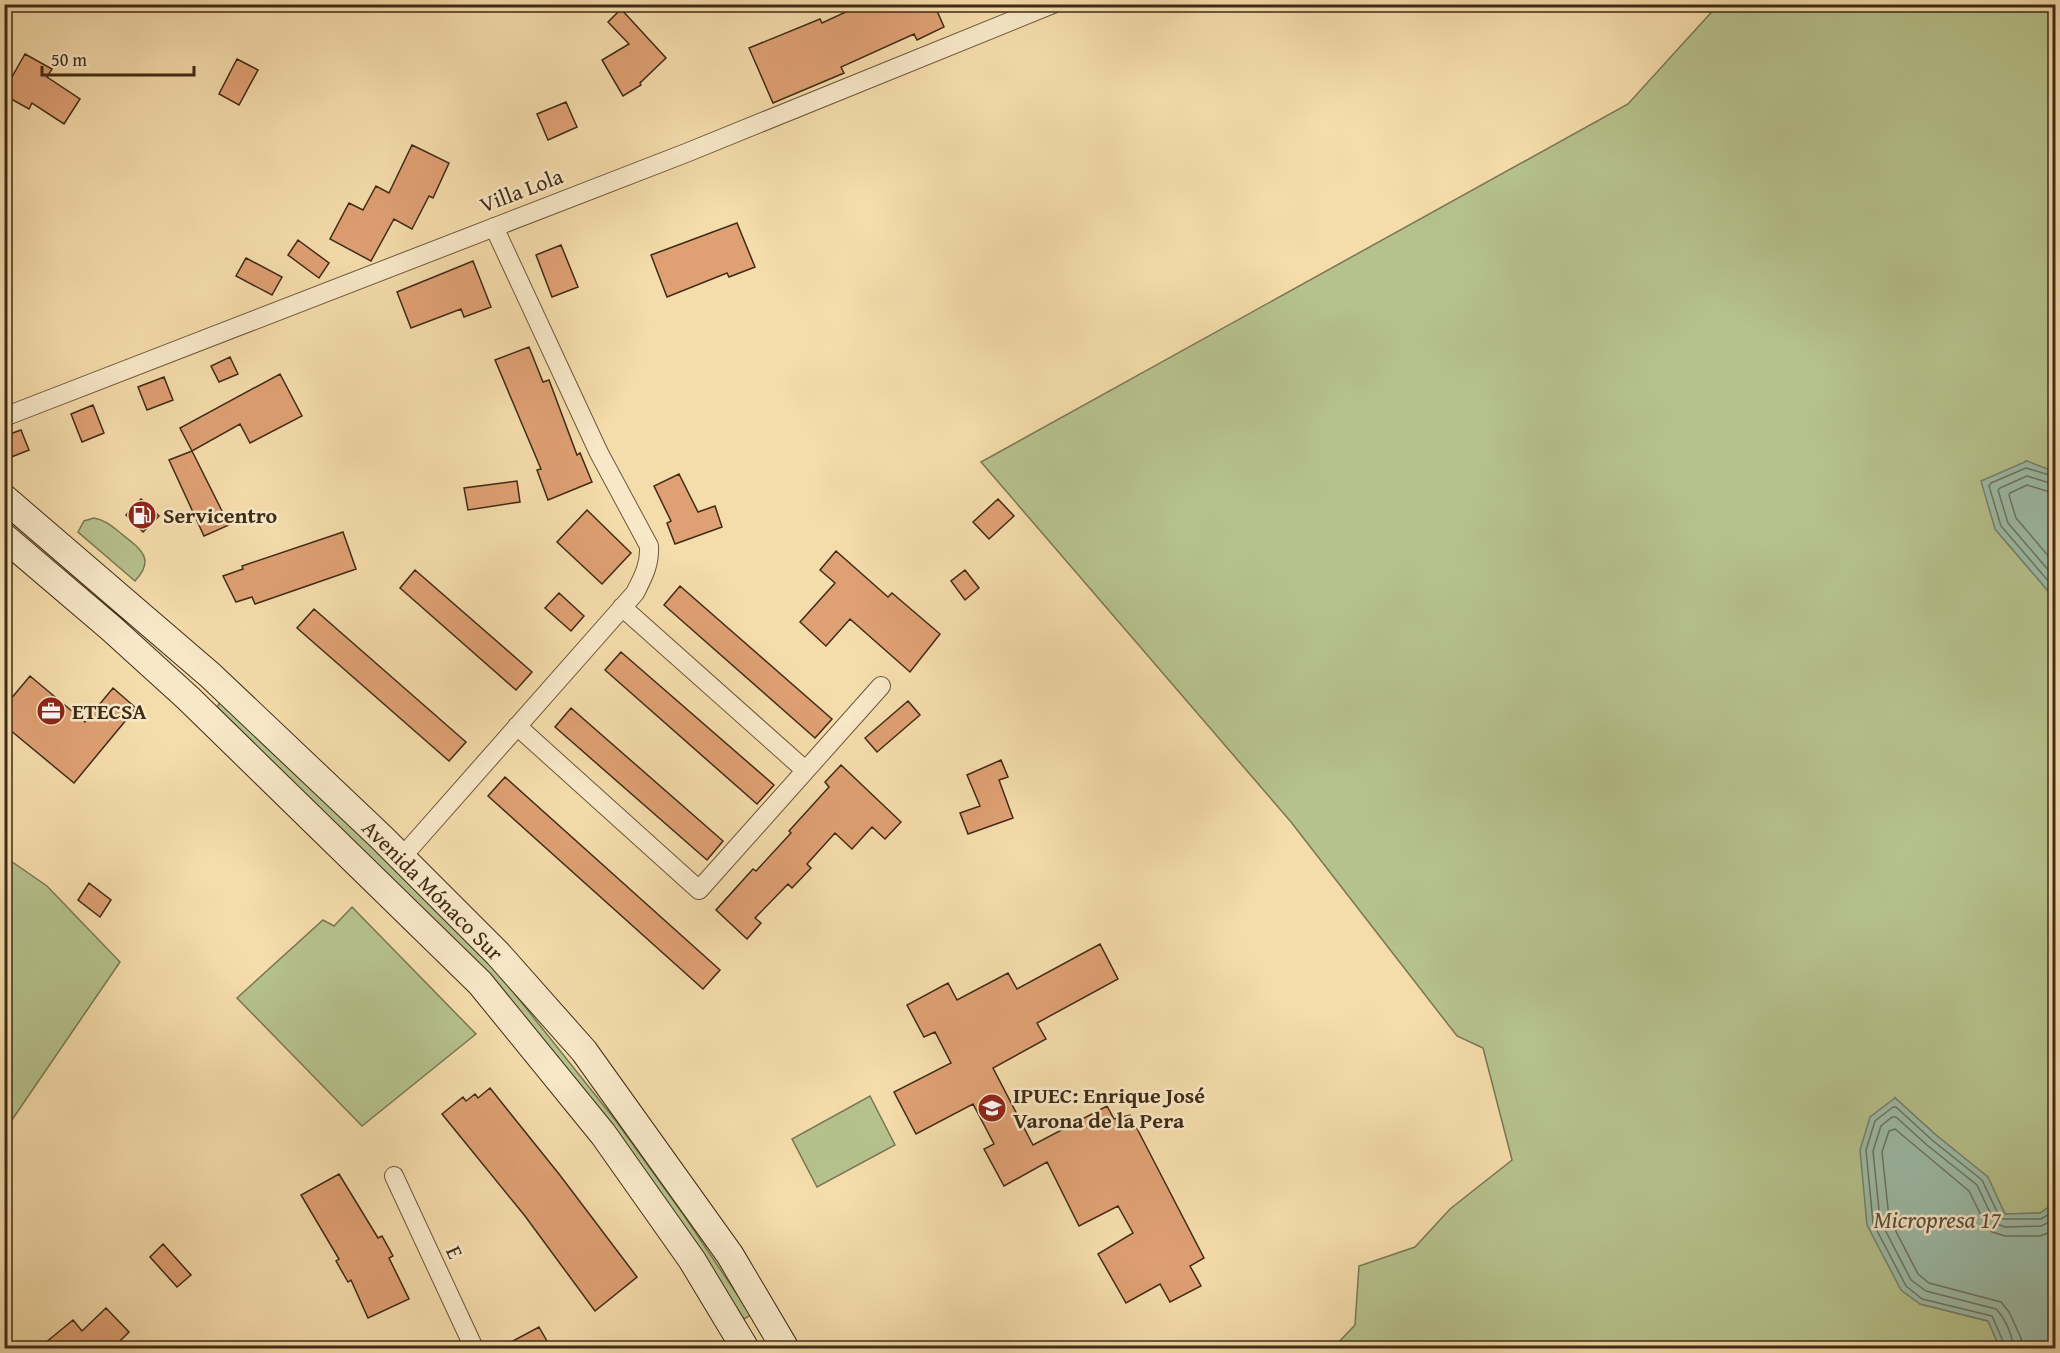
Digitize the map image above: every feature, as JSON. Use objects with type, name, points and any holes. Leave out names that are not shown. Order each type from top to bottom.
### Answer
[{"type":"main road","name":"Avenida Mónaco Sur","points":[[4,498],[210,675],[402,858],[498,954],[584,1051],[730,1255],[783,1343]]},
{"type":"main road","name":"Avenida Mónaco Sur","points":[[4,537],[112,629],[188,698],[480,983],[603,1134],[692,1260],[745,1348]]},
{"type":"main road","points":[[112,629],[132,608]]},
{"type":"main road","points":[[188,698],[210,675]]},
{"type":"street","name":"Villa Lola","points":[[4,417],[686,153],[1053,4]]},
{"type":"street","points":[[402,858],[634,593],[645,575],[650,559],[649,546],[599,453],[494,227]]},
{"type":"street","points":[[622,607],[805,770]]},
{"type":"street","points":[[517,726],[699,890],[881,686]]},
{"type":"street","name":"E","points":[[394,1176],[474,1348]]},
{"type":"street","points":[[750,1348],[783,1343]]},
{"type":"green space","points":[[1718,5],[2055,5],[2055,472],[2026,461],[1995,529],[2055,599],[2055,1203],[2040,1213],[2005,1214],[1987,1177],[1895,1098],[1920,1304],[1988,1321],[2000,1348],[1333,1348],[1355,1325],[1359,1266],[1415,1247],[1450,1209],[1512,1160],[1483,1048],[1457,1036],[1291,822],[981,462],[1628,104]]},
{"type":"green space","points":[[94,518],[110,525],[130,540],[144,556],[144,567],[135,581],[78,532],[84,521]]},
{"type":"green space","points":[[221,701],[361,833],[495,969],[616,1121],[683,1214],[751,1315],[744,1319],[610,1124],[487,972],[217,707]]},
{"type":"green space","points":[[5,857],[47,886],[120,962],[5,1130]]},
{"type":"green space","points":[[352,907],[476,1034],[362,1126],[237,998],[323,920],[334,926]]},
{"type":"green space","points":[[870,1096],[895,1145],[817,1187],[792,1139]]},
{"type":"water","points":[[2027,461],[2055,472],[2055,599],[1995,529],[1981,481]]},
{"type":"water","name":"Micropresa 17","points":[[1895,1098],[1988,1177],[2005,1214],[2040,1213],[2055,1203],[2055,1348],[2000,1348],[1988,1321],[1920,1304],[1901,1290],[1867,1225],[1860,1150],[1870,1117]]},
{"type":"building","points":[[863,4],[934,4],[944,27],[917,40],[914,34],[841,67],[844,73],[773,103],[749,48],[820,19],[822,23]]},
{"type":"building","points":[[621,9],[666,58],[640,83],[641,85],[623,96],[602,60],[629,44],[608,22]]},
{"type":"building","points":[[25,54],[52,69],[47,77],[80,99],[64,124],[32,103],[29,109],[4,95],[4,91]]},
{"type":"building","points":[[237,59],[258,70],[239,105],[219,94]]},
{"type":"building","points":[[566,102],[577,127],[548,140],[537,114]]},
{"type":"building","points":[[412,145],[449,163],[433,198],[429,196],[412,229],[394,219],[371,261],[330,239],[349,203],[363,210],[376,186],[389,193]]},
{"type":"building","points":[[737,223],[755,267],[729,277],[727,273],[667,297],[651,255]]},
{"type":"building","points":[[298,240],[329,263],[319,278],[288,255]]},
{"type":"building","points":[[561,245],[578,287],[552,297],[536,255]]},
{"type":"building","points":[[246,258],[282,277],[272,295],[236,276]]},
{"type":"building","points":[[473,261],[491,307],[464,317],[461,309],[411,328],[397,292]]},
{"type":"building","points":[[529,347],[543,382],[549,380],[577,455],[580,453],[592,482],[548,500],[537,470],[541,469],[495,360]]},
{"type":"building","points":[[230,357],[238,374],[219,382],[211,366]]},
{"type":"building","points":[[280,374],[302,416],[250,443],[240,424],[192,451],[180,428]]},
{"type":"building","points":[[164,377],[173,400],[147,410],[138,387]]},
{"type":"building","points":[[93,405],[104,433],[82,442],[71,414]]},
{"type":"building","points":[[21,430],[29,450],[4,460],[4,436]]},
{"type":"building","points":[[192,451],[229,525],[204,536],[169,460]]},
{"type":"building","points":[[679,474],[698,512],[715,506],[722,527],[675,544],[667,523],[671,521],[654,486]]},
{"type":"building","points":[[517,481],[520,502],[468,510],[464,488]]},
{"type":"building","name":"Servicentro","points":[[141,499],[159,516],[143,532],[126,515]]},
{"type":"building","points":[[998,499],[1014,516],[989,539],[973,522]]},
{"type":"building","points":[[587,510],[631,553],[602,584],[557,542]]},
{"type":"building","points":[[343,532],[356,569],[255,604],[252,597],[236,602],[223,576],[243,569],[242,566]]},
{"type":"building","points":[[836,551],[888,597],[892,593],[940,634],[910,672],[850,619],[826,646],[800,622],[835,583],[820,570]]},
{"type":"building","points":[[415,570],[532,672],[516,690],[400,588]]},
{"type":"building","points":[[965,570],[979,588],[965,600],[951,581]]},
{"type":"building","points":[[680,586],[832,719],[815,738],[664,605]]},
{"type":"building","points":[[559,593],[584,616],[571,631],[545,608]]},
{"type":"building","points":[[314,609],[466,742],[449,761],[297,628]]},
{"type":"building","points":[[621,652],[774,785],[757,804],[605,670]]},
{"type":"building","points":[[30,676],[85,722],[113,688],[136,708],[74,783],[4,725],[4,707]]},
{"type":"building","points":[[908,701],[920,715],[877,752],[865,738]]},
{"type":"building","points":[[571,708],[723,841],[707,860],[555,727]]},
{"type":"building","points":[[1001,760],[1008,777],[999,780],[1013,818],[968,834],[960,813],[980,806],[967,775]]},
{"type":"building","points":[[841,765],[901,822],[885,839],[872,827],[852,849],[835,833],[807,864],[811,868],[792,888],[788,884],[755,918],[761,923],[747,939],[716,910],[753,869],[756,871],[791,833],[789,831],[829,787],[825,782]]},
{"type":"building","points":[[505,777],[720,970],[703,989],[488,796]]},
{"type":"building","points":[[89,883],[111,900],[100,917],[78,900]]},
{"type":"building","points":[[1100,944],[1118,979],[1037,1023],[1046,1039],[993,1068],[1033,1145],[1107,1106],[1114,1119],[1130,1115],[1204,1258],[1190,1266],[1201,1286],[1170,1302],[1160,1284],[1126,1303],[1098,1254],[1133,1233],[1118,1206],[1079,1226],[1047,1162],[1004,1186],[984,1149],[994,1144],[973,1104],[916,1134],[894,1092],[951,1063],[935,1032],[924,1037],[907,1005],[948,983],[957,1000],[1008,973],[1017,989]]},
{"type":"building","points":[[490,1088],[637,1277],[595,1311],[525,1216],[442,1114],[463,1097],[466,1101],[475,1094],[478,1098]]},
{"type":"building","points":[[339,1174],[378,1238],[382,1236],[393,1256],[389,1258],[409,1299],[368,1318],[351,1280],[348,1282],[336,1261],[339,1259],[301,1195]]},
{"type":"building","points":[[163,1244],[191,1275],[177,1287],[150,1257]]},
{"type":"building","points":[[106,1308],[129,1332],[113,1348],[39,1348],[73,1320],[82,1331]]},
{"type":"building","points":[[539,1327],[551,1348],[500,1348]]},
{"type":"place","name":"Servicentro","points":[[142,515]]},
{"type":"place","name":"ETECSA","points":[[51,711]]},
{"type":"place","name":"IPUEC: Enrique José Varona de la Pera","points":[[992,1108]]}]
